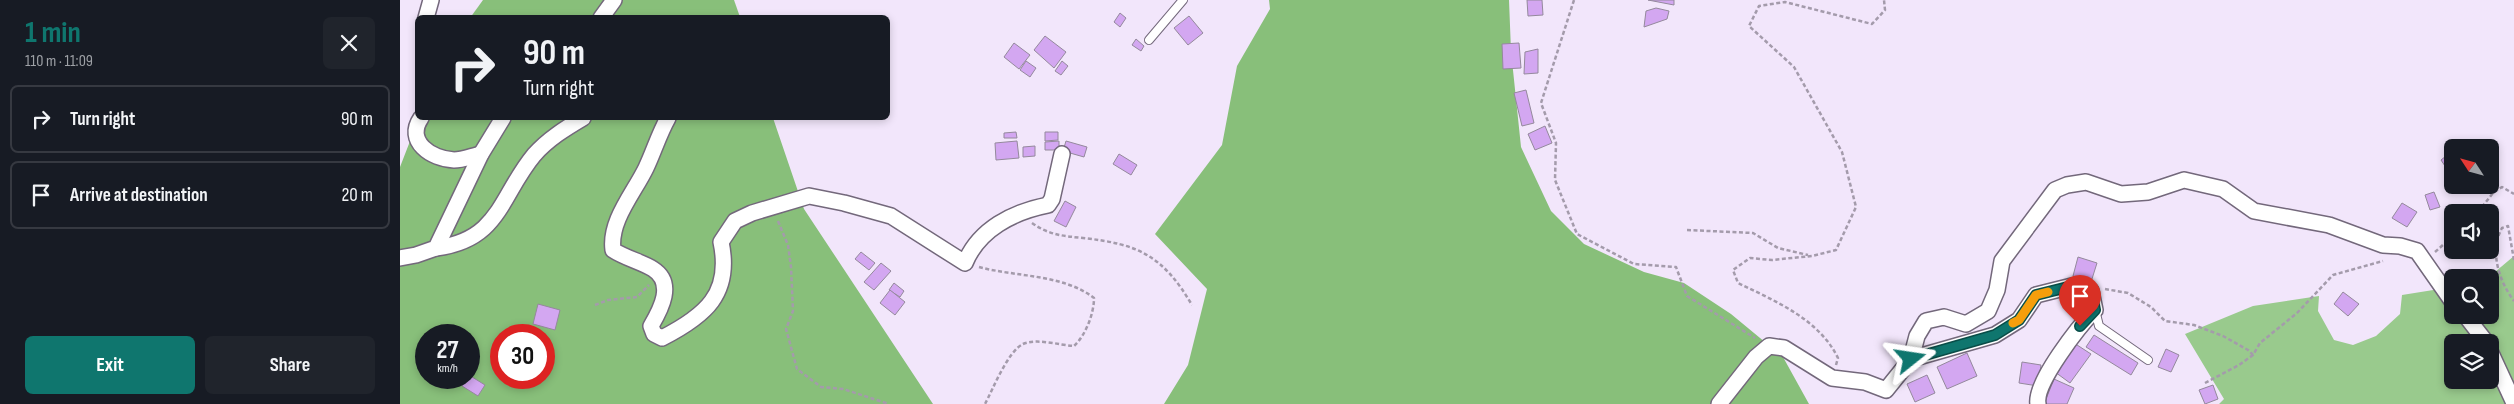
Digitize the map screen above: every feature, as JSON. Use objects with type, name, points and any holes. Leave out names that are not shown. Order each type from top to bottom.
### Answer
[{"type":"street","points":[[427,15],[431,0]]},
{"type":"street","points":[[604,15],[614,0]]},
{"type":"street","points":[[420,120],[415,133],[418,142],[437,158],[456,160],[481,154]]},
{"type":"street","points":[[436,248],[481,154],[503,120]]},
{"type":"street","points":[[400,258],[436,248],[455,246],[489,225],[538,151],[580,120]]},
{"type":"street","points":[[667,120],[657,138],[646,168],[618,221],[612,242],[613,250],[653,269],[661,278],[665,288],[662,308],[651,326],[654,334],[662,338],[694,321],[709,306],[720,287],[725,261],[721,242],[735,221],[752,213],[808,196],[844,203],[891,216],[965,263],[971,249],[982,236],[1008,218],[1048,205],[1052,199],[1062,154]]},
{"type":"street","points":[[1719,404],[1756,357],[1769,346],[1784,348],[1832,378],[1865,382],[1886,390],[1911,359],[1917,336],[1926,321],[1944,317],[1966,324],[1988,311],[1997,290],[2002,261],[2055,190],[2067,185],[2086,182],[2120,194],[2148,192],[2184,180],[2223,189],[2254,211],[2328,225],[2383,245],[2400,246],[2417,251],[2444,289]]},
{"type":"street","points":[[1911,359],[1995,335],[2019,320],[2036,295],[2072,286],[2091,291],[2095,310],[2070,337],[2039,392],[2038,404]]},
{"type":"street","points":[[2472,324],[2480,334]]},
{"type":"street","points":[[2499,370],[2514,403]]},
{"type":"lane","points":[[1149,40],[1183,0]]},
{"type":"lane","points":[[2095,310],[2100,326],[2148,360]]},
{"type":"path","points":[[1574,0],[1542,103],[1556,143],[1555,180],[1577,234],[1634,264],[1676,266],[1687,296],[1769,346]]},
{"type":"path","points":[[1832,378],[1838,358],[1832,345],[1821,333],[1793,311],[1738,283],[1733,270],[1750,258],[1772,260],[1812,256],[1836,250],[1856,207],[1842,152],[1794,67],[1749,26],[1759,6],[1785,2],[1872,24],[1885,10],[1884,0]]},
{"type":"path","points":[[2484,204],[2493,193],[2502,187],[2514,194]]},
{"type":"path","points":[[775,207],[780,230],[788,245],[794,311],[786,329],[797,368],[821,387],[843,389],[890,404]]},
{"type":"path","points":[[1019,214],[1046,233],[1115,241],[1139,250],[1162,264],[1178,282],[1192,305]]},
{"type":"path","points":[[2514,260],[2508,226],[2502,228],[2499,233],[2496,264],[2501,279],[2514,301]]},
{"type":"path","points":[[1687,230],[1753,233],[1778,248],[1812,256]]},
{"type":"path","points":[[2425,262],[2444,244]]},
{"type":"path","points":[[2205,383],[2239,365],[2253,355],[2260,343],[2297,313],[2333,275],[2389,259]]},
{"type":"path","points":[[965,263],[1063,284],[1085,291],[1094,298],[1094,308],[1080,341],[1074,346],[1043,342],[1024,344],[1014,351],[985,404]]},
{"type":"path","points":[[595,305],[608,300],[637,297],[653,279],[653,269]]},
{"type":"path","points":[[2091,291],[2108,289],[2128,294],[2151,307],[2165,320],[2194,325],[2223,336],[2248,350],[2253,355]]},
{"type":"green space","points":[[483,0],[734,0],[739,15],[472,15]]},
{"type":"green space","points":[[1269,0],[1509,0],[1511,51],[1521,147],[1551,211],[1584,244],[1644,272],[1684,283],[1731,314],[1783,357],[1809,404],[1164,404],[1188,365],[1207,289],[1155,234],[1222,145],[1237,66],[1270,9]]},
{"type":"green space","points":[[418,120],[774,120],[804,209],[933,404],[400,404],[400,167]]},
{"type":"green space","points":[[2514,256],[2514,404],[2219,404],[2224,399],[2185,334],[2253,306],[2319,296],[2318,311],[2334,340],[2353,345],[2376,336],[2400,314],[2402,295],[2444,288],[2444,324],[2499,324],[2499,269]]},
{"type":"building","points":[[1527,0],[1542,0],[1543,15],[1528,16]]},
{"type":"building","points":[[1648,0],[1674,0],[1674,5]]},
{"type":"building","points":[[1656,8],[1669,11],[1667,19],[1644,27],[1646,11]]},
{"type":"building","points":[[1120,13],[1126,18],[1120,27],[1114,22]]},
{"type":"building","points":[[1189,16],[1203,33],[1188,45],[1174,28]]},
{"type":"building","points":[[1045,36],[1066,52],[1054,68],[1034,50]]},
{"type":"building","points":[[1136,39],[1144,46],[1141,51],[1132,45]]},
{"type":"building","points":[[1014,43],[1030,55],[1019,69],[1004,57]]},
{"type":"building","points":[[1519,43],[1521,68],[1503,69],[1502,44]]},
{"type":"building","points":[[1538,49],[1538,73],[1524,74],[1525,52]]},
{"type":"building","points":[[1026,61],[1036,68],[1030,77],[1020,70]]},
{"type":"building","points":[[1062,61],[1068,66],[1061,75],[1055,71]]},
{"type":"building","points":[[1526,90],[1534,123],[1522,126],[1514,93]]},
{"type":"building","points":[[1545,126],[1552,143],[1535,150],[1528,134]]},
{"type":"building","points":[[1016,132],[1017,138],[1004,138],[1004,133]]},
{"type":"building","points":[[1045,132],[1058,132],[1058,140],[1045,141]]},
{"type":"building","points":[[1017,141],[1019,158],[996,160],[995,143]]},
{"type":"building","points":[[1059,141],[1059,150],[1045,150],[1045,142]]},
{"type":"building","points":[[1066,141],[1087,147],[1084,157],[1063,151]]},
{"type":"building","points":[[1035,146],[1035,156],[1023,157],[1023,147]]},
{"type":"building","points":[[1119,154],[1137,165],[1131,175],[1113,164]]},
{"type":"building","points":[[2434,192],[2440,207],[2430,210],[2425,195]]},
{"type":"building","points":[[1065,201],[1076,207],[1066,227],[1054,221]]},
{"type":"building","points":[[2402,203],[2417,212],[2407,227],[2392,218]]},
{"type":"building","points":[[861,252],[875,263],[869,270],[855,259]]},
{"type":"building","points":[[2078,257],[2097,263],[2091,282],[2073,276]]},
{"type":"building","points":[[881,263],[891,271],[874,290],[864,282]]},
{"type":"building","points":[[894,283],[904,291],[900,297],[889,290]]},
{"type":"building","points":[[890,290],[905,302],[895,315],[880,303]]},
{"type":"building","points":[[2343,292],[2359,304],[2348,316],[2334,304]]},
{"type":"building","points":[[538,304],[560,310],[555,330],[555,324],[533,324]]},
{"type":"building","points":[[2094,335],[2138,363],[2131,375],[2086,347]]},
{"type":"building","points":[[2074,343],[2091,354],[2070,383],[2055,372]]},
{"type":"building","points":[[2166,349],[2179,355],[2171,372],[2158,367]]},
{"type":"building","points":[[1967,353],[1977,376],[1947,389],[1937,367]]},
{"type":"building","points":[[2022,362],[2041,365],[2038,386],[2019,383]]},
{"type":"building","points":[[1927,375],[1935,393],[1915,402],[1907,384]]},
{"type":"building","points":[[2054,379],[2074,388],[2067,404],[2044,404]]},
{"type":"building","points":[[480,382],[485,385],[478,396],[467,389],[480,389]]},
{"type":"building","points":[[2213,385],[2218,399],[2205,404],[2199,390]]},
{"type":"slow traffic","points":[[2013,323],[2019,320],[2036,295],[2048,292]]},
{"type":"route","points":[[1911,359],[1995,335],[2019,320],[2036,295],[2072,286],[2091,291],[2095,310],[2080,326]]}]
